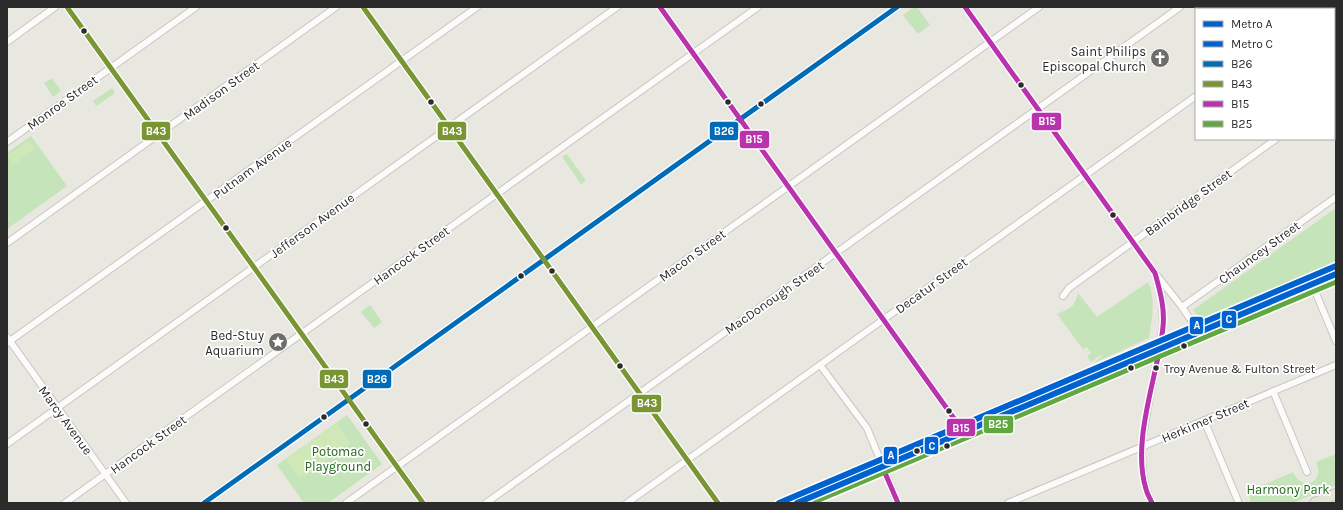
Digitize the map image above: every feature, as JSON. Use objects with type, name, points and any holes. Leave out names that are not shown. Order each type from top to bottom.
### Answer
[{"type":"main road","points":[[794,503],[1336,274]]},
{"type":"main road","points":[[1316,503],[1336,494]]},
{"type":"street","points":[[7,42],[55,7]]},
{"type":"street","points":[[67,7],[423,503]]},
{"type":"street","name":"Monroe Street","points":[[7,142],[196,7]]},
{"type":"street","name":"Madison Street","points":[[7,243],[336,7]]},
{"type":"street","points":[[363,7],[718,503]]},
{"type":"street","name":"Putnam Avenue","points":[[8,340],[206,201],[477,7]]},
{"type":"street","name":"Jefferson Avenue","points":[[7,444],[617,7]]},
{"type":"street","points":[[660,7],[836,253],[882,320],[963,431]]},
{"type":"street","name":"Hancock Street","points":[[65,503],[758,7]]},
{"type":"street","points":[[204,503],[897,7]]},
{"type":"street","points":[[965,7],[1155,273],[1182,307],[1199,332]]},
{"type":"street","name":"Macon Street","points":[[346,503],[1039,7]]},
{"type":"street","name":"MacDonough Street","points":[[486,503],[1180,7]]},
{"type":"street","name":"Decatur Street","points":[[627,503],[1195,97]]},
{"type":"street","name":"Bainbridge Street","points":[[1064,296],[1069,288],[1275,140]]},
{"type":"street","name":"Chauncey Street","points":[[1182,307],[1336,197]]},
{"type":"street","points":[[1152,503],[1146,489],[1143,473],[1142,447],[1163,326],[1162,297],[1155,273]]},
{"type":"street","points":[[1312,284],[1336,341]]},
{"type":"street","name":"Marcy Avenue","points":[[8,340],[126,503]]},
{"type":"street","points":[[820,365],[866,428],[898,503]]},
{"type":"street","name":"Herkimer Street","points":[[1008,503],[1336,365]]},
{"type":"street","points":[[1273,391],[1307,472]]},
{"type":"street","points":[[1204,420],[1238,501]]},
{"type":"green space","points":[[914,7],[917,7],[930,25],[918,34],[903,15]]},
{"type":"green space","points":[[52,78],[61,91],[53,97],[44,83]]},
{"type":"green space","points":[[112,88],[115,93],[96,106],[93,101]]},
{"type":"green space","points":[[31,136],[67,186],[7,229],[7,153]]},
{"type":"green space","points":[[28,141],[35,149],[13,165],[7,156]]},
{"type":"green space","points":[[567,154],[586,181],[581,184],[562,157]]},
{"type":"green space","points":[[1336,208],[1336,262],[1200,319],[1193,310]]},
{"type":"green space","points":[[1148,282],[1153,302],[1149,338],[1094,363],[1102,356],[1101,355],[1091,362],[1087,356],[1091,353],[1087,347],[1083,349],[1057,314],[1073,304],[1078,293],[1097,317]]},
{"type":"green space","points":[[370,305],[382,322],[374,328],[361,312]]},
{"type":"green space","name":"Potomac Playground","points":[[347,415],[382,464],[328,503],[304,503],[277,465]]},
{"type":"green space","points":[[336,423],[350,443],[300,479],[285,459]]},
{"type":"green space","name":"Harmony Park","points":[[1336,454],[1336,485],[1293,503],[1250,503],[1250,498],[1247,492],[1293,472],[1302,482],[1307,483],[1315,480],[1318,469],[1316,462]]},
{"type":"metro line","name":"A","points":[[779,503],[1336,266]]},
{"type":"metro line","name":"C","points":[[797,503],[1336,274]]},
{"type":"transit line","name":"B43","points":[[67,7],[423,503]]},
{"type":"transit line","name":"B43","points":[[363,7],[718,503]]},
{"type":"transit line","name":"B15","points":[[660,7],[963,431],[882,466],[898,503]]},
{"type":"transit line","name":"B26","points":[[204,503],[897,7]]},
{"type":"transit line","name":"B15","points":[[965,7],[1155,273],[1163,306],[1163,327],[1143,429],[1142,450],[1142,470],[1146,491],[1152,503]]},
{"type":"transit line","name":"B25","points":[[812,503],[1336,282]]},
{"type":"place","name":"Saint Philips Episcopal Church","points":[[1160,58]]},
{"type":"place","name":"Bed-Stuy Aquarium","points":[[278,342]]},
{"type":"place","name":"Troy Avenue & Fulton Street","points":[[1156,368]]}]
